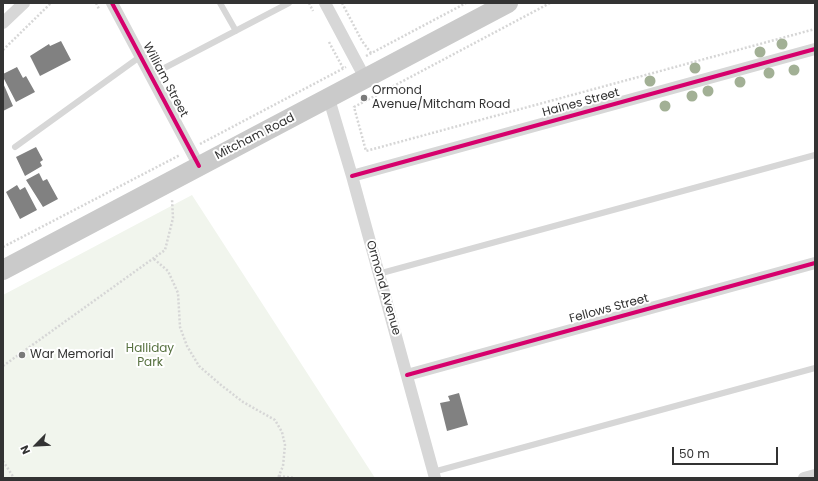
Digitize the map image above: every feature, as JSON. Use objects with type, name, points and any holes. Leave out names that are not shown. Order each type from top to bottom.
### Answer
[{"type":"main road","name":"Mitcham Road","points":[[3,270],[171,181],[194,158],[329,99],[361,70],[508,3]]},
{"type":"street","points":[[3,23],[24,3]]},
{"type":"street","name":"William Street","points":[[112,3],[194,158]]},
{"type":"street","points":[[325,3],[361,70]]},
{"type":"street","name":"Haines Street","points":[[352,176],[815,49]]},
{"type":"street","name":"Ormond Avenue","points":[[329,99],[352,176],[434,475]]},
{"type":"street","name":"Fellows Street","points":[[407,375],[815,263]]},
{"type":"street","points":[[804,478],[815,475]]},
{"type":"lane","points":[[220,3],[236,31]]},
{"type":"lane","points":[[151,75],[289,3]]},
{"type":"lane","points":[[15,147],[141,56]]},
{"type":"lane","points":[[378,274],[815,155]]},
{"type":"lane","points":[[434,475],[815,368]]},
{"type":"path","points":[[3,50],[51,3]]},
{"type":"path","points":[[342,3],[362,41],[371,53]]},
{"type":"path","points":[[3,247],[194,158],[361,70],[371,53],[466,3]]},
{"type":"path","points":[[550,3],[354,107],[366,152],[815,29]]},
{"type":"path","points":[[3,366],[165,250],[173,218],[171,181]]},
{"type":"path","points":[[154,259],[168,271],[178,292],[180,328],[187,346],[200,366],[221,385],[243,402],[275,420],[282,432],[285,445],[283,466],[278,477],[295,478]]},
{"type":"path","points":[[3,461],[14,478]]},
{"type":"green space","name":"Halliday Park","points":[[192,195],[375,478],[3,478],[3,295]]},
{"type":"building","points":[[61,41],[71,60],[40,76],[30,56],[49,44],[50,46]]},
{"type":"building","points":[[17,67],[23,78],[26,76],[35,92],[16,102],[3,77],[3,74]]},
{"type":"building","points":[[3,83],[13,106],[3,111]]},
{"type":"building","points":[[36,147],[43,160],[40,162],[42,166],[25,176],[16,157]]},
{"type":"building","points":[[39,173],[43,181],[47,179],[58,199],[43,207],[26,180]]},
{"type":"building","points":[[17,185],[20,190],[25,187],[37,210],[20,219],[6,192]]},
{"type":"building","points":[[459,393],[468,425],[447,431],[440,403],[450,401],[448,396]]},
{"type":"cycle path","points":[[112,3],[199,166]]},
{"type":"cycle path","points":[[352,176],[815,49]]},
{"type":"cycle path","points":[[407,375],[815,263]]},
{"type":"place","name":"Ormond Avenue/Mitcham Road","points":[[364,98]]},
{"type":"place","name":"War Memorial","points":[[22,355]]}]
